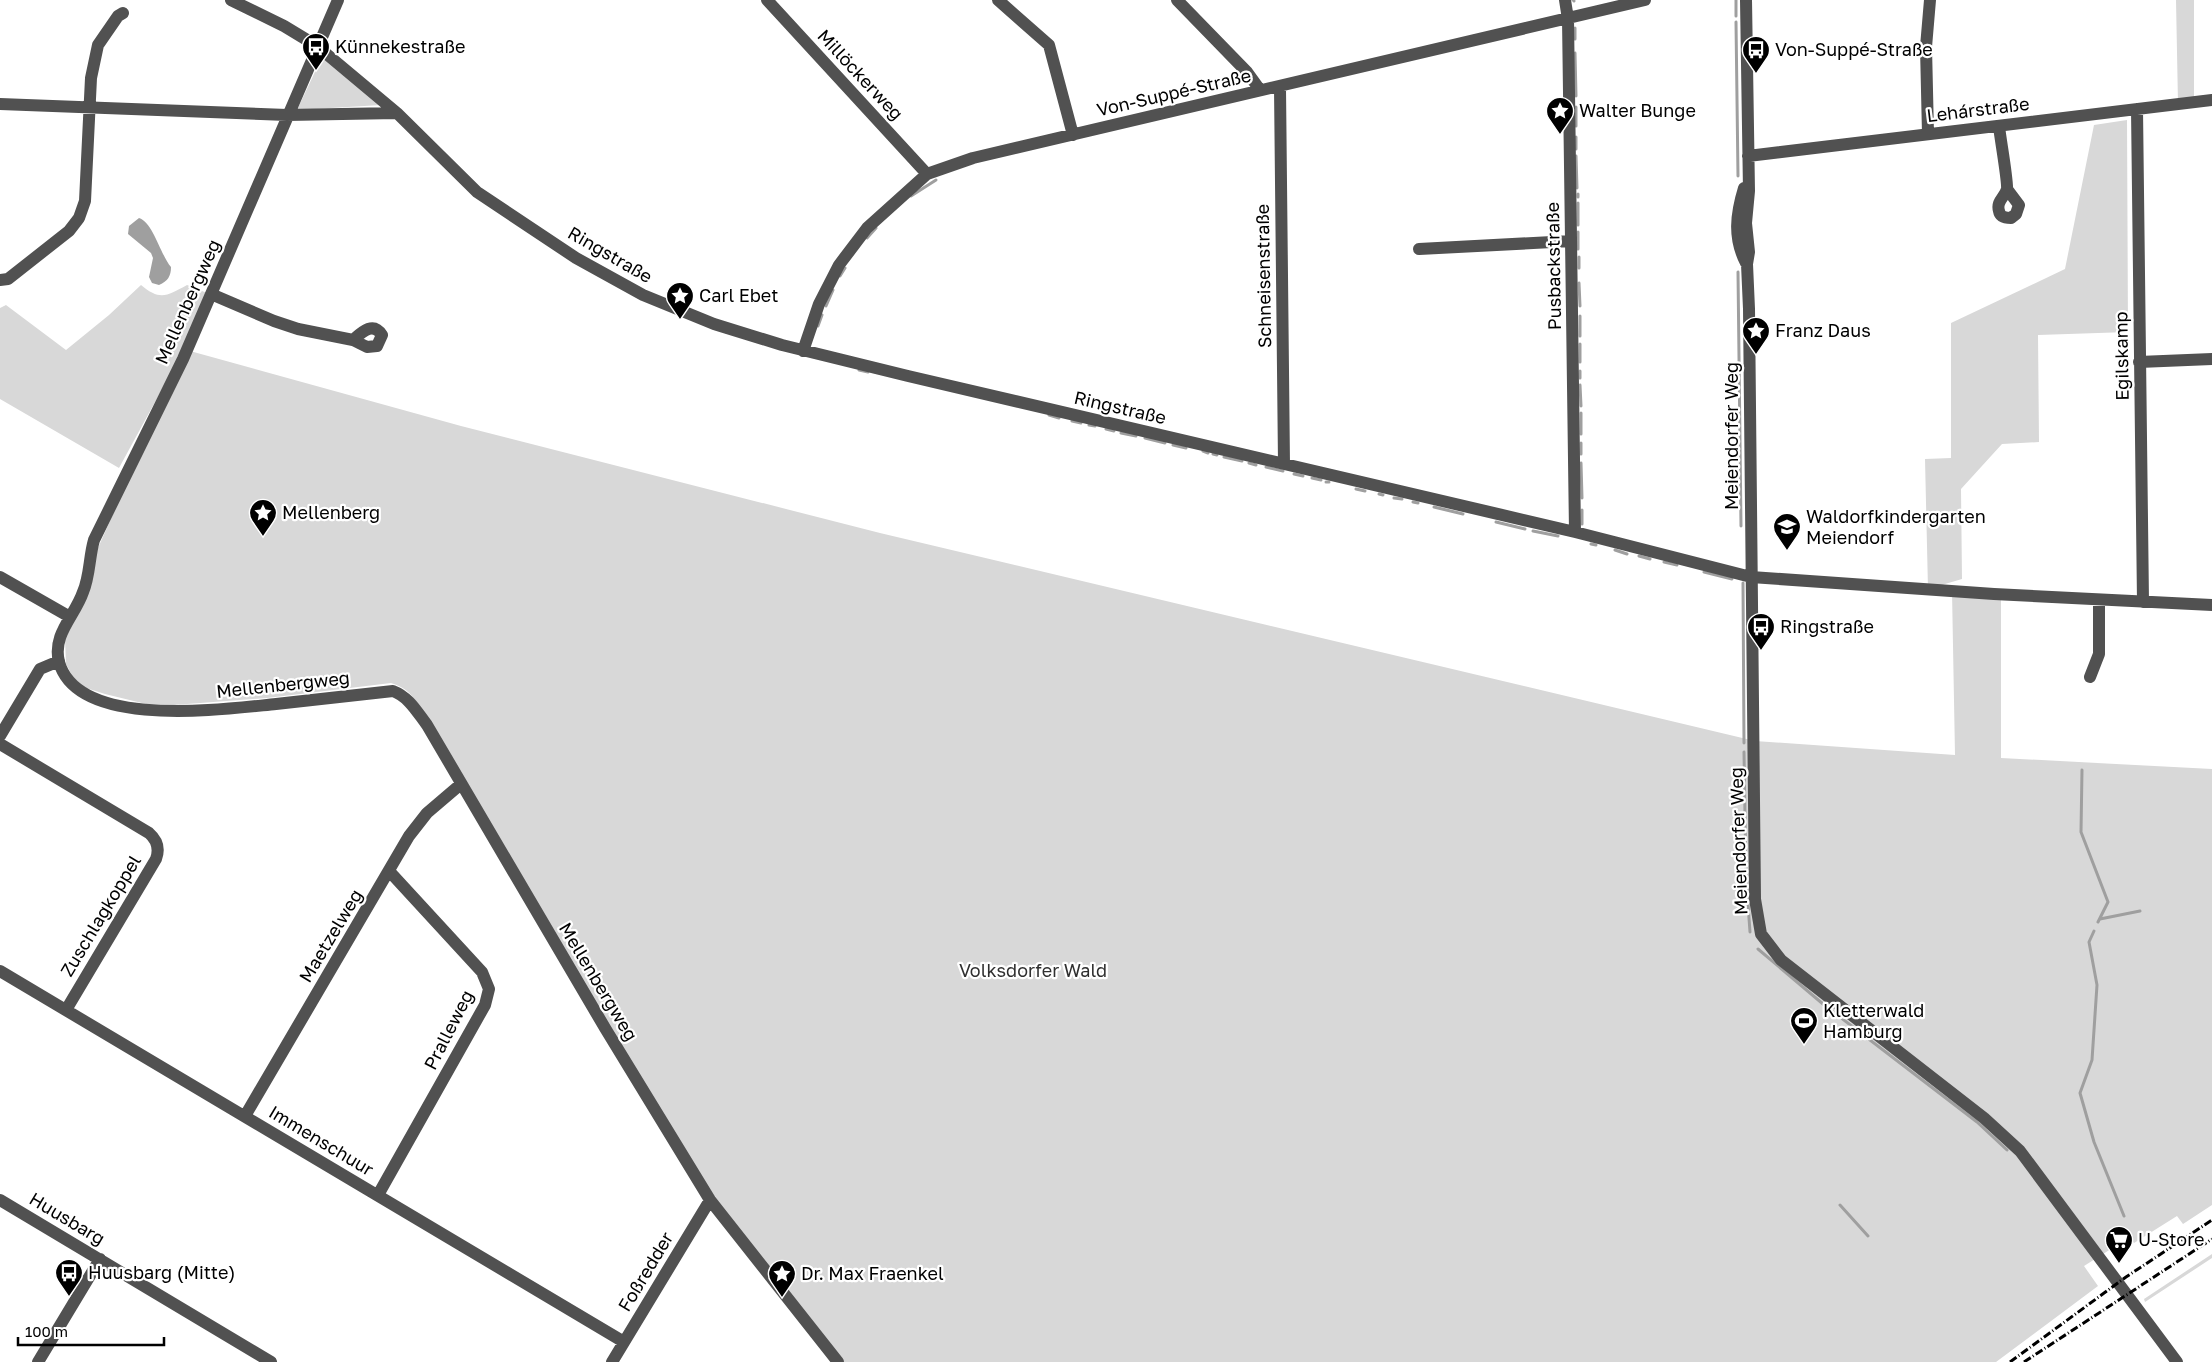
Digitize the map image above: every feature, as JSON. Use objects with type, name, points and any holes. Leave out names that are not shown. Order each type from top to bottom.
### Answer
[{"type":"street","name":"Ringstraße","points":[[231,0],[284,26],[316,46],[397,113],[477,192],[576,258],[643,295],[714,324],[803,351],[1574,532],[1751,577],[2099,600],[2212,605]]},
{"type":"street","name":"Mellenbergweg","points":[[338,0],[316,46],[183,359],[94,540],[83,594],[58,643],[59,661],[74,687],[82,693],[112,703],[156,711],[200,711],[393,691],[409,701],[427,725],[710,1200],[838,1362]]},
{"type":"street","name":"Millöckerweg","points":[[767,0],[927,174]]},
{"type":"street","points":[[998,0],[1049,45],[1073,135]]},
{"type":"street","points":[[1177,0],[1247,72],[1260,90]]},
{"type":"street","name":"Pusbackstraße","points":[[1565,0],[1568,19],[1574,532]]},
{"type":"street","name":"Von-Suppé-Straße","points":[[803,351],[819,304],[839,265],[867,228],[927,174],[973,158],[1260,90],[1280,88],[1646,0]]},
{"type":"street","name":"Meiendorfer Weg","points":[[1746,0],[1748,173],[1736,224],[1741,252],[1747,264],[1749,317],[1755,899],[1761,934],[1781,960],[1984,1118],[2020,1151],[2177,1362]]},
{"type":"street","points":[[1928,134],[1926,47],[1930,0]]},
{"type":"street","points":[[0,280],[8,278],[69,231],[79,218],[86,201],[91,78],[98,45],[122,13]]},
{"type":"street","name":"Schneisenstraße","points":[[1280,88],[1284,464]]},
{"type":"street","name":"Lehárstraße","points":[[1748,156],[2212,100]]},
{"type":"street","points":[[0,104],[287,115],[397,113]]},
{"type":"street","name":"Egilskamp","points":[[2137,109],[2143,602]]},
{"type":"street","points":[[1999,126],[2007,189]]},
{"type":"street","points":[[1419,249],[1571,241]]},
{"type":"street","points":[[211,294],[260,316],[298,329],[354,340]]},
{"type":"street","points":[[2139,362],[2212,359]]},
{"type":"street","points":[[0,577],[70,617]]},
{"type":"street","points":[[2090,677],[2098,654],[2099,600]]},
{"type":"street","points":[[0,736],[40,670],[59,661]]},
{"type":"street","name":"Zuschlagkoppel","points":[[0,744],[148,833],[154,837],[158,848],[156,859],[66,1010]]},
{"type":"street","name":"Maetzelweg","points":[[245,1116],[390,872],[409,836],[427,813],[461,784]]},
{"type":"street","name":"Pralleweg","points":[[378,1195],[485,1005],[489,989],[482,972],[390,872]]},
{"type":"street","name":"Immenschuur","points":[[0,971],[624,1342]]},
{"type":"street","name":"Huusbarg","points":[[0,1200],[270,1362]]},
{"type":"street","name":"Foßredder","points":[[612,1362],[710,1200]]},
{"type":"street","points":[[38,1362],[100,1259]]},
{"type":"green space","points":[[2176,0],[2194,0],[2194,103],[2178,104]]},
{"type":"green space","points":[[322,57],[381,105],[297,110]]},
{"type":"green space","points":[[2127,120],[2128,332],[2038,335],[2039,442],[2002,444],[1961,489],[1962,579],[1928,589],[1925,459],[1951,458],[1951,323],[2065,269],[2094,125]]},
{"type":"green space","points":[[141,285],[159,295],[169,294],[187,285],[207,293],[186,345],[119,468],[0,399],[0,308],[6,305],[66,350],[109,315]]},
{"type":"green space","name":"Volksdorfer Wald","points":[[190,351],[461,426],[880,533],[1755,741],[1955,755],[1952,591],[2001,594],[2001,758],[2212,769],[2212,1205],[2183,1224],[2177,1216],[2134,1243],[2130,1237],[2084,1266],[2098,1286],[1996,1362],[844,1362],[710,1194],[421,709],[409,693],[391,683],[267,698],[174,705],[146,704],[83,687],[73,677],[66,664],[65,639],[93,559],[148,436]]},
{"type":"green space","points":[[2212,1254],[2212,1258],[2145,1302],[2144,1299]]},
{"type":"shaded area","points":[[139,218],[153,232],[171,267],[168,278],[159,285],[152,283],[149,277],[153,258],[151,253],[128,234],[129,226]]},
{"type":"waterway","points":[[1736,0],[1736,16]]},
{"type":"waterway","points":[[1736,22],[1738,176]]},
{"type":"waterway","points":[[1575,28],[1575,39]]},
{"type":"waterway","points":[[1575,53],[1576,96]]},
{"type":"waterway","points":[[1576,107],[1576,126]]},
{"type":"waterway","points":[[1576,137],[1576,149]]},
{"type":"waterway","points":[[1576,156],[1577,188]]},
{"type":"waterway","points":[[911,196],[936,180]]},
{"type":"waterway","points":[[1578,203],[1578,225]]},
{"type":"waterway","points":[[867,238],[876,228]]},
{"type":"waterway","points":[[1578,232],[1578,249]]},
{"type":"waterway","points":[[1579,257],[1579,268]]},
{"type":"waterway","points":[[840,276],[845,268]]},
{"type":"waterway","points":[[1738,272],[1741,526]]},
{"type":"waterway","points":[[1579,283],[1580,306]]},
{"type":"waterway","points":[[826,306],[833,290]]},
{"type":"waterway","points":[[818,326],[822,315]]},
{"type":"waterway","points":[[1580,316],[1580,336]]},
{"type":"waterway","points":[[1580,344],[1580,362]]},
{"type":"waterway","points":[[859,370],[868,372]]},
{"type":"waterway","points":[[1580,371],[1580,378]]},
{"type":"waterway","points":[[1580,385],[1581,406]]},
{"type":"waterway","points":[[1581,413],[1581,434]]},
{"type":"waterway","points":[[1049,415],[1059,418]]},
{"type":"waterway","points":[[1072,421],[1081,423]]},
{"type":"waterway","points":[[1089,425],[1095,426]]},
{"type":"waterway","points":[[1106,429],[1114,431]]},
{"type":"waterway","points":[[1121,433],[1136,436]]},
{"type":"waterway","points":[[1145,438],[1165,443]]},
{"type":"waterway","points":[[1581,443],[1581,454]]},
{"type":"waterway","points":[[1173,445],[1186,448]]},
{"type":"waterway","points":[[1203,451],[1208,453]]},
{"type":"waterway","points":[[1213,454],[1217,455]]},
{"type":"waterway","points":[[1224,457],[1242,461]]},
{"type":"waterway","points":[[1249,463],[1256,465]]},
{"type":"waterway","points":[[1581,463],[1582,498]]},
{"type":"waterway","points":[[1266,467],[1283,471]]},
{"type":"waterway","points":[[1294,474],[1303,476]]},
{"type":"waterway","points":[[1312,478],[1321,480]]},
{"type":"waterway","points":[[1356,489],[1365,491]]},
{"type":"waterway","points":[[1379,494],[1383,495]]},
{"type":"waterway","points":[[1394,498],[1402,499]]},
{"type":"waterway","points":[[1413,502],[1418,503]]},
{"type":"waterway","points":[[1434,507],[1463,514]]},
{"type":"waterway","points":[[1582,510],[1582,524]]},
{"type":"waterway","points":[[1496,522],[1525,529]]},
{"type":"waterway","points":[[1533,531],[1558,536]]},
{"type":"waterway","points":[[1591,544],[1596,545]]},
{"type":"waterway","points":[[1615,550],[1627,554]]},
{"type":"waterway","points":[[1639,556],[1650,559]]},
{"type":"waterway","points":[[1664,562],[1677,565]]},
{"type":"waterway","points":[[1704,572],[1732,579]]},
{"type":"waterway","points":[[1743,583],[1744,743]]},
{"type":"waterway","points":[[1744,752],[1746,876],[1750,932]]},
{"type":"waterway","points":[[2082,770],[2081,832],[2108,902],[2098,922]]},
{"type":"waterway","points":[[2100,919],[2140,911]]},
{"type":"waterway","points":[[2094,931],[2089,942],[2097,985],[2092,1060],[2080,1093],[2094,1142],[2124,1216]]},
{"type":"waterway","points":[[1758,949],[1823,1004],[1977,1122],[2007,1150]]},
{"type":"waterway","points":[[1840,1205],[1868,1236]]},
{"type":"railway","points":[[2010,1362],[2126,1277],[2212,1220]]},
{"type":"railway","points":[[2024,1362],[2212,1239]]},
{"type":"place","name":"Künnekestraße","points":[[316,71]]},
{"type":"place","name":"Von-Suppé-Straße","points":[[1756,74]]},
{"type":"place","name":"Walter Bunge","points":[[1560,135]]},
{"type":"place","name":"Carl Ebet","points":[[680,320]]},
{"type":"place","name":"Franz Daus","points":[[1756,355]]},
{"type":"place","name":"Mellenberg","points":[[263,537]]},
{"type":"place","name":"Waldorfkindergarten Meiendorf","points":[[1787,551]]},
{"type":"place","name":"Ringstraße","points":[[1761,651]]},
{"type":"place","name":"Kletterwald Hamburg","points":[[1804,1045]]},
{"type":"place","name":"U-Store","points":[[2119,1264]]},
{"type":"place","name":"Huusbarg (Mitte)","points":[[69,1297]]},
{"type":"place","name":"Dr. Max Fraenkel","points":[[782,1298]]}]
